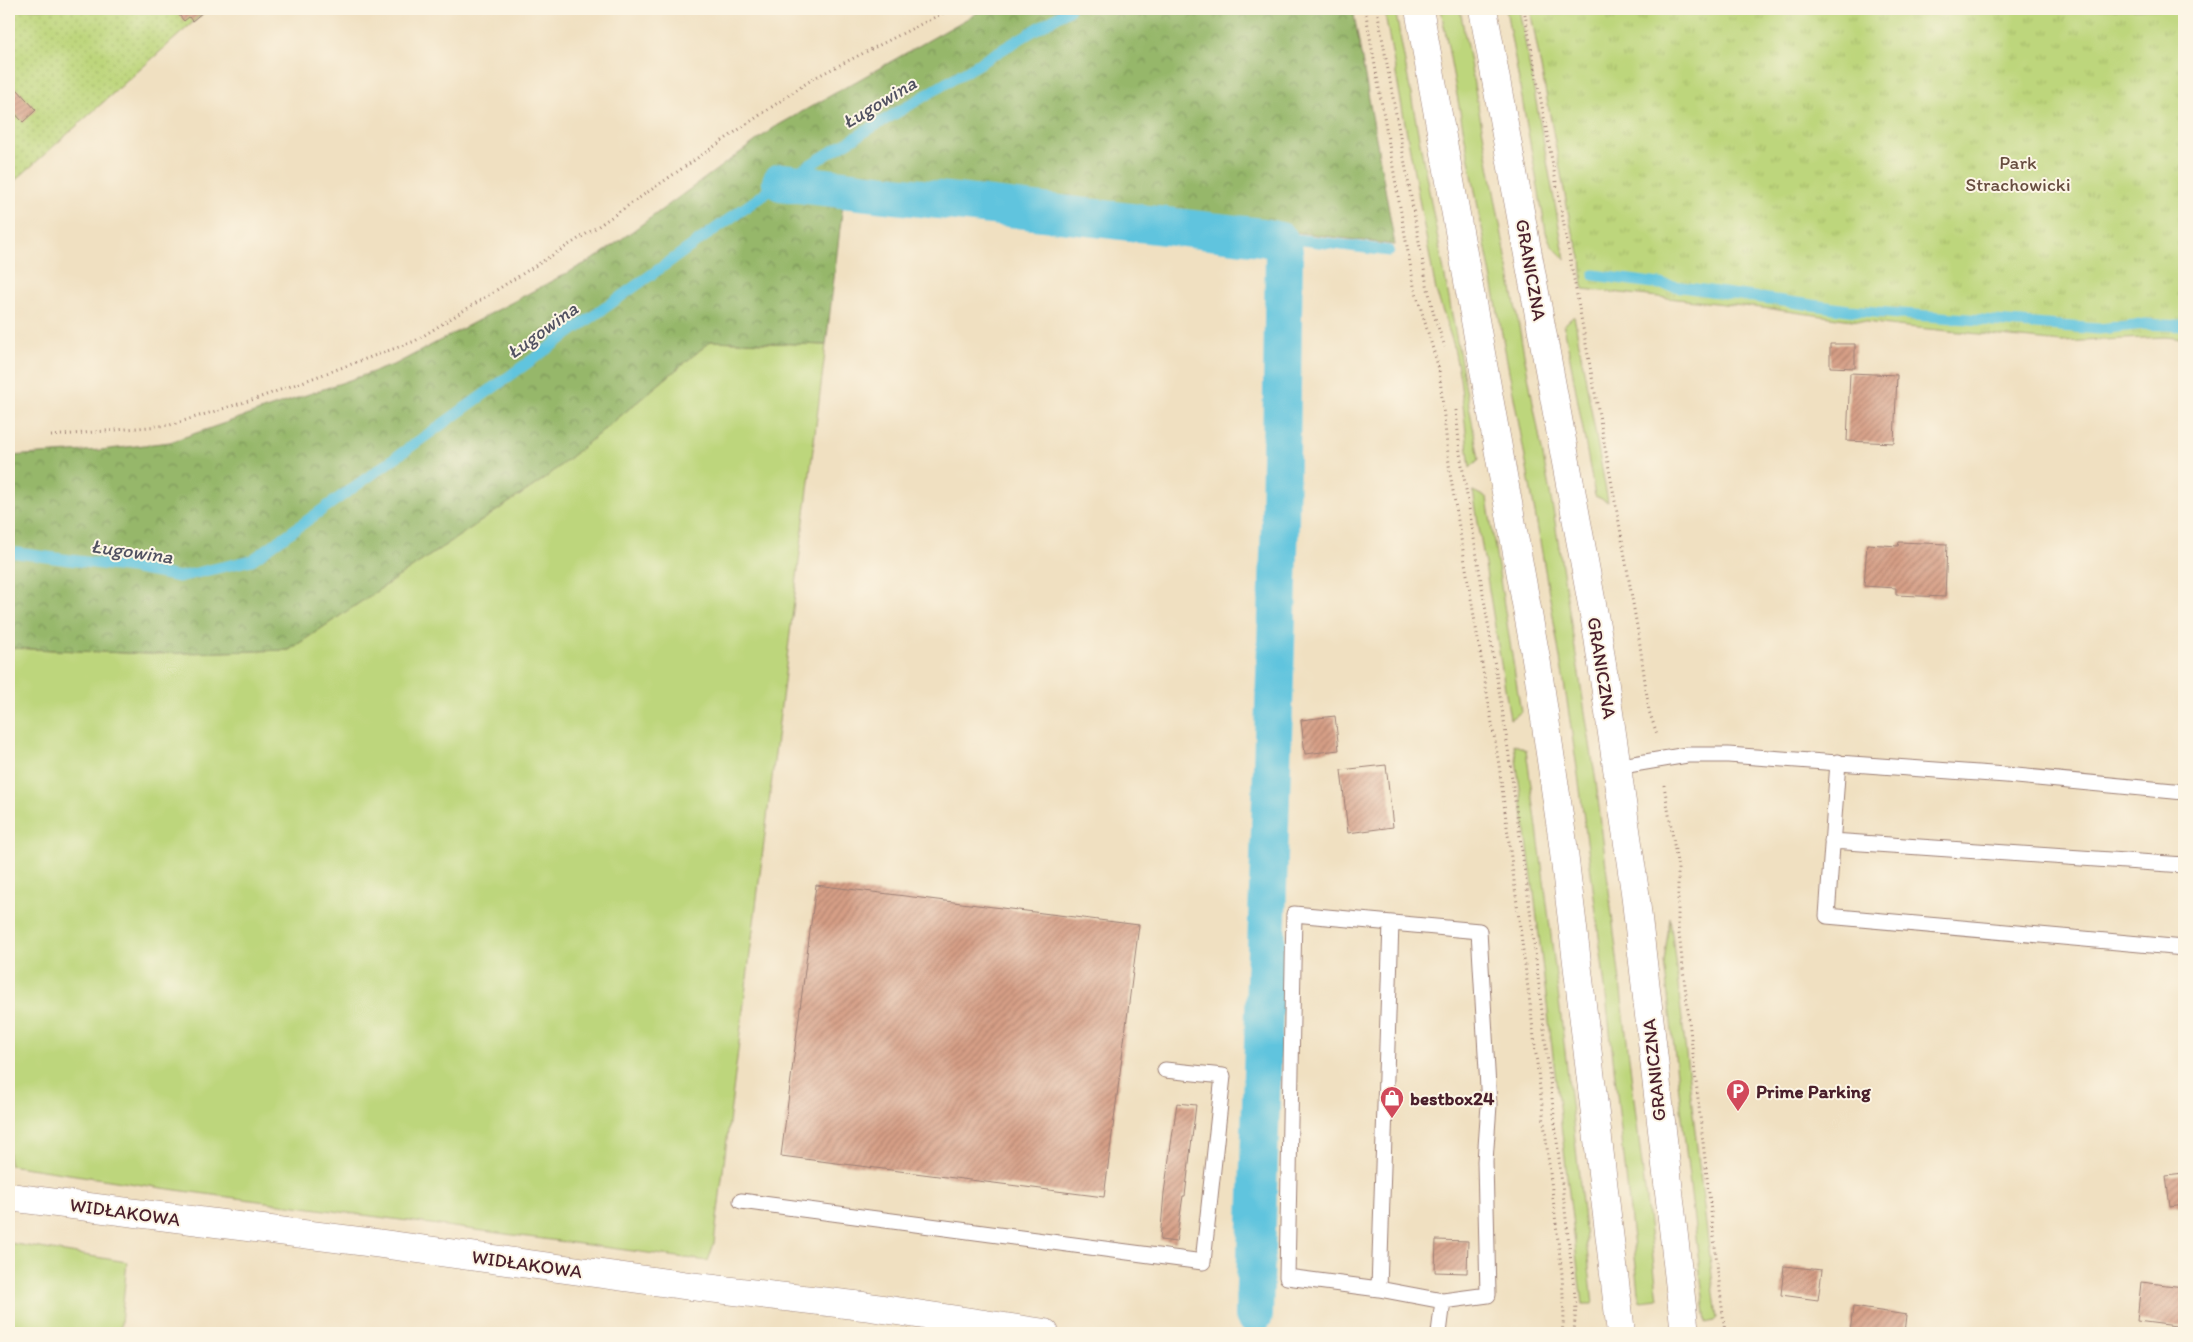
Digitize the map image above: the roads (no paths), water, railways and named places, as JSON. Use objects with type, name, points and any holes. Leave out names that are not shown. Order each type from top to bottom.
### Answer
[{"type":"main road","points":[[1419,9],[1537,664],[1564,855],[1621,1333]]},
{"type":"main road","name":"GRANICZNA","points":[[1483,9],[1598,637],[1634,892],[1685,1333]]},
{"type":"main road","name":"WIDŁAKOWA","points":[[9,1197],[375,1243],[680,1285],[862,1306],[1045,1333]]},
{"type":"lane","points":[[1616,767],[1687,755],[1762,756],[2006,775],[2184,792]]},
{"type":"lane","points":[[1838,762],[1827,916],[2184,948]]},
{"type":"lane","points":[[1832,841],[2184,865]]},
{"type":"lane","points":[[1294,914],[1479,931],[1489,1105],[1485,1161],[1488,1294],[1443,1301],[1379,1289],[1287,1277],[1294,914]]},
{"type":"lane","points":[[1379,1289],[1391,922]]},
{"type":"lane","points":[[741,1201],[1204,1262],[1223,1076],[1165,1070]]},
{"type":"lane","points":[[1440,1333],[1443,1301]]},
{"type":"waterway","name":"Ługowina","points":[[9,552],[131,568],[179,577],[252,560],[781,182],[1070,9]]},
{"type":"waterway","points":[[781,182],[1262,237],[1280,241],[1284,251],[1280,523],[1254,1315]]},
{"type":"waterway","points":[[1280,241],[1295,239],[1389,251]]},
{"type":"waterway","points":[[1594,275],[1849,310],[2099,329],[2145,324],[2184,326]]},
{"type":"place","name":"Prime Parking","points":[[1738,1112]]},
{"type":"place","name":"bestbox24","points":[[1392,1119]]},
{"type":"park label","name":"Park Strachowicki","points":[[2018,173]]}]
